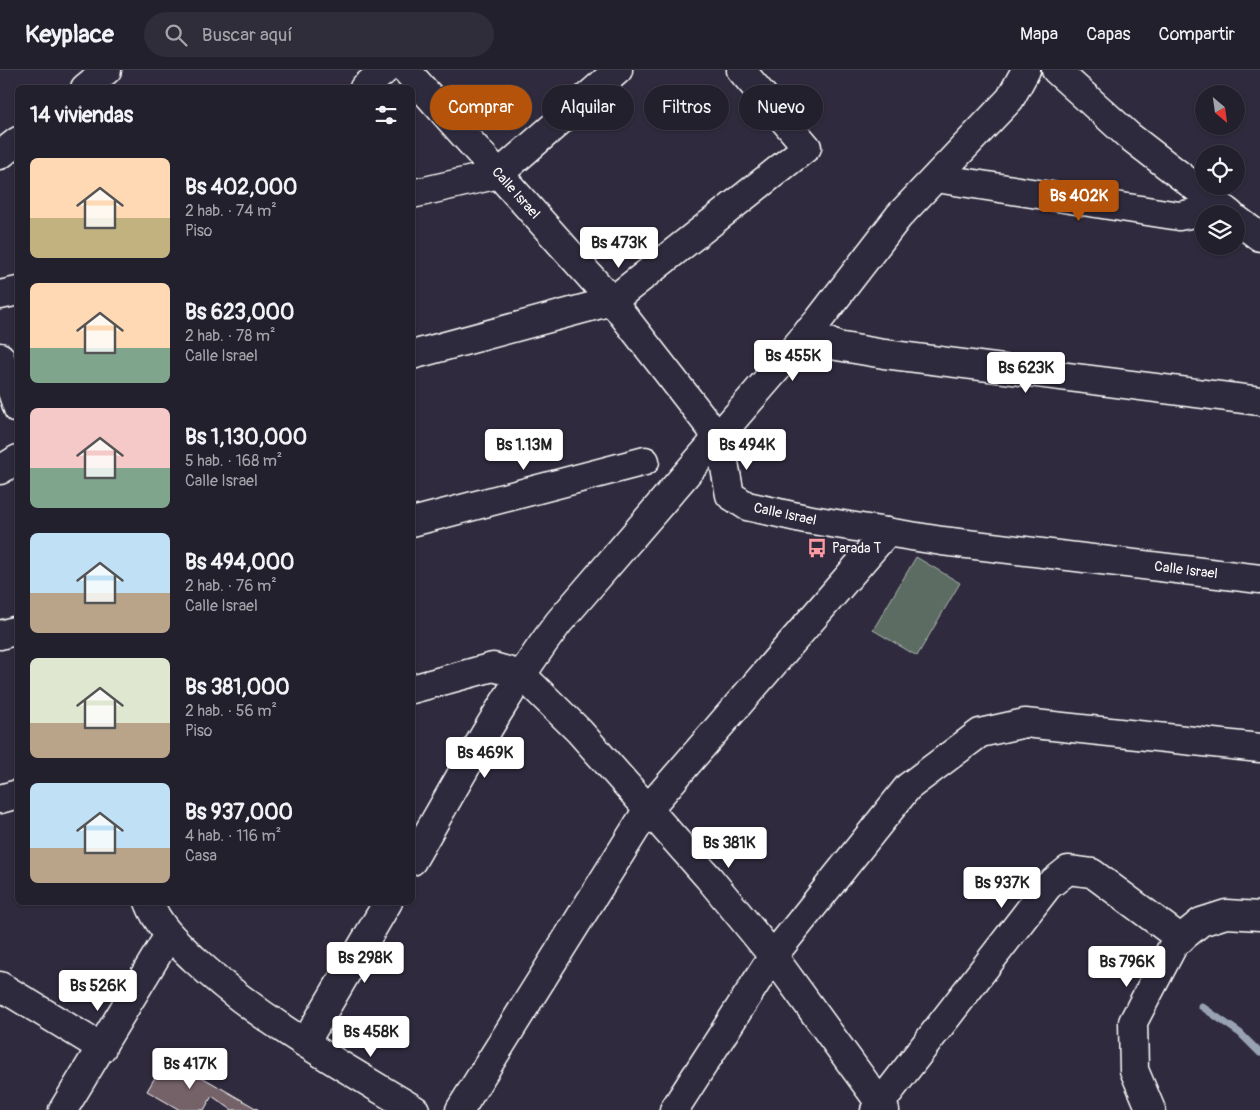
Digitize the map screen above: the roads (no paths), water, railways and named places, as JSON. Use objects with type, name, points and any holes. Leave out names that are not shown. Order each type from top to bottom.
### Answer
[{"type":"street","points":[[89,85],[107,70]]},
{"type":"street","points":[[368,85],[385,70]]},
{"type":"street","name":"Calle Israel","points":[[406,70],[612,301],[710,428],[721,446],[730,495],[747,506],[806,519],[942,541],[1260,579]]},
{"type":"street","points":[[415,193],[499,174],[618,70]]},
{"type":"street","points":[[415,354],[612,301],[807,147],[741,70]]},
{"type":"street","points":[[415,856],[522,675],[559,622],[808,332],[899,216],[1010,99],[1026,70]]},
{"type":"street","points":[[1056,70],[1129,136],[1217,205]]},
{"type":"street","points":[[0,155],[15,143]]},
{"type":"street","points":[[936,178],[1179,216],[1195,215]]},
{"type":"street","points":[[1245,226],[1260,237]]},
{"type":"street","points":[[0,295],[15,292]]},
{"type":"street","points":[[808,332],[837,346],[884,354],[1260,401]]},
{"type":"street","points":[[0,357],[15,402]]},
{"type":"street","points":[[0,420],[15,412]]},
{"type":"street","points":[[415,521],[645,461]]},
{"type":"street","points":[[0,470],[15,462]]},
{"type":"street","points":[[460,1110],[648,809],[887,532]]},
{"type":"street","points":[[0,635],[15,631]]},
{"type":"street","points":[[415,688],[493,667],[522,675],[579,731],[709,878],[773,956],[879,1108],[1048,886],[1068,870],[1092,873],[1181,939]]},
{"type":"street","points":[[674,1110],[773,956],[908,787],[980,733],[1025,723],[1260,748]]},
{"type":"street","points":[[0,799],[15,795]]},
{"type":"street","points":[[151,905],[169,935],[218,981],[305,1043],[415,1110]]},
{"type":"street","points":[[305,1043],[386,905]]},
{"type":"street","points":[[1151,1110],[1134,1070],[1133,1022],[1174,944],[1201,922],[1226,914],[1260,916]]},
{"type":"street","points":[[63,1110],[169,935]]},
{"type":"street","points":[[0,986],[102,1048]]},
{"type":"waterway","points":[[1201,1006],[1240,1033],[1260,1053]]},
{"type":"place","name":"Parada T","points":[[817,548]]}]
